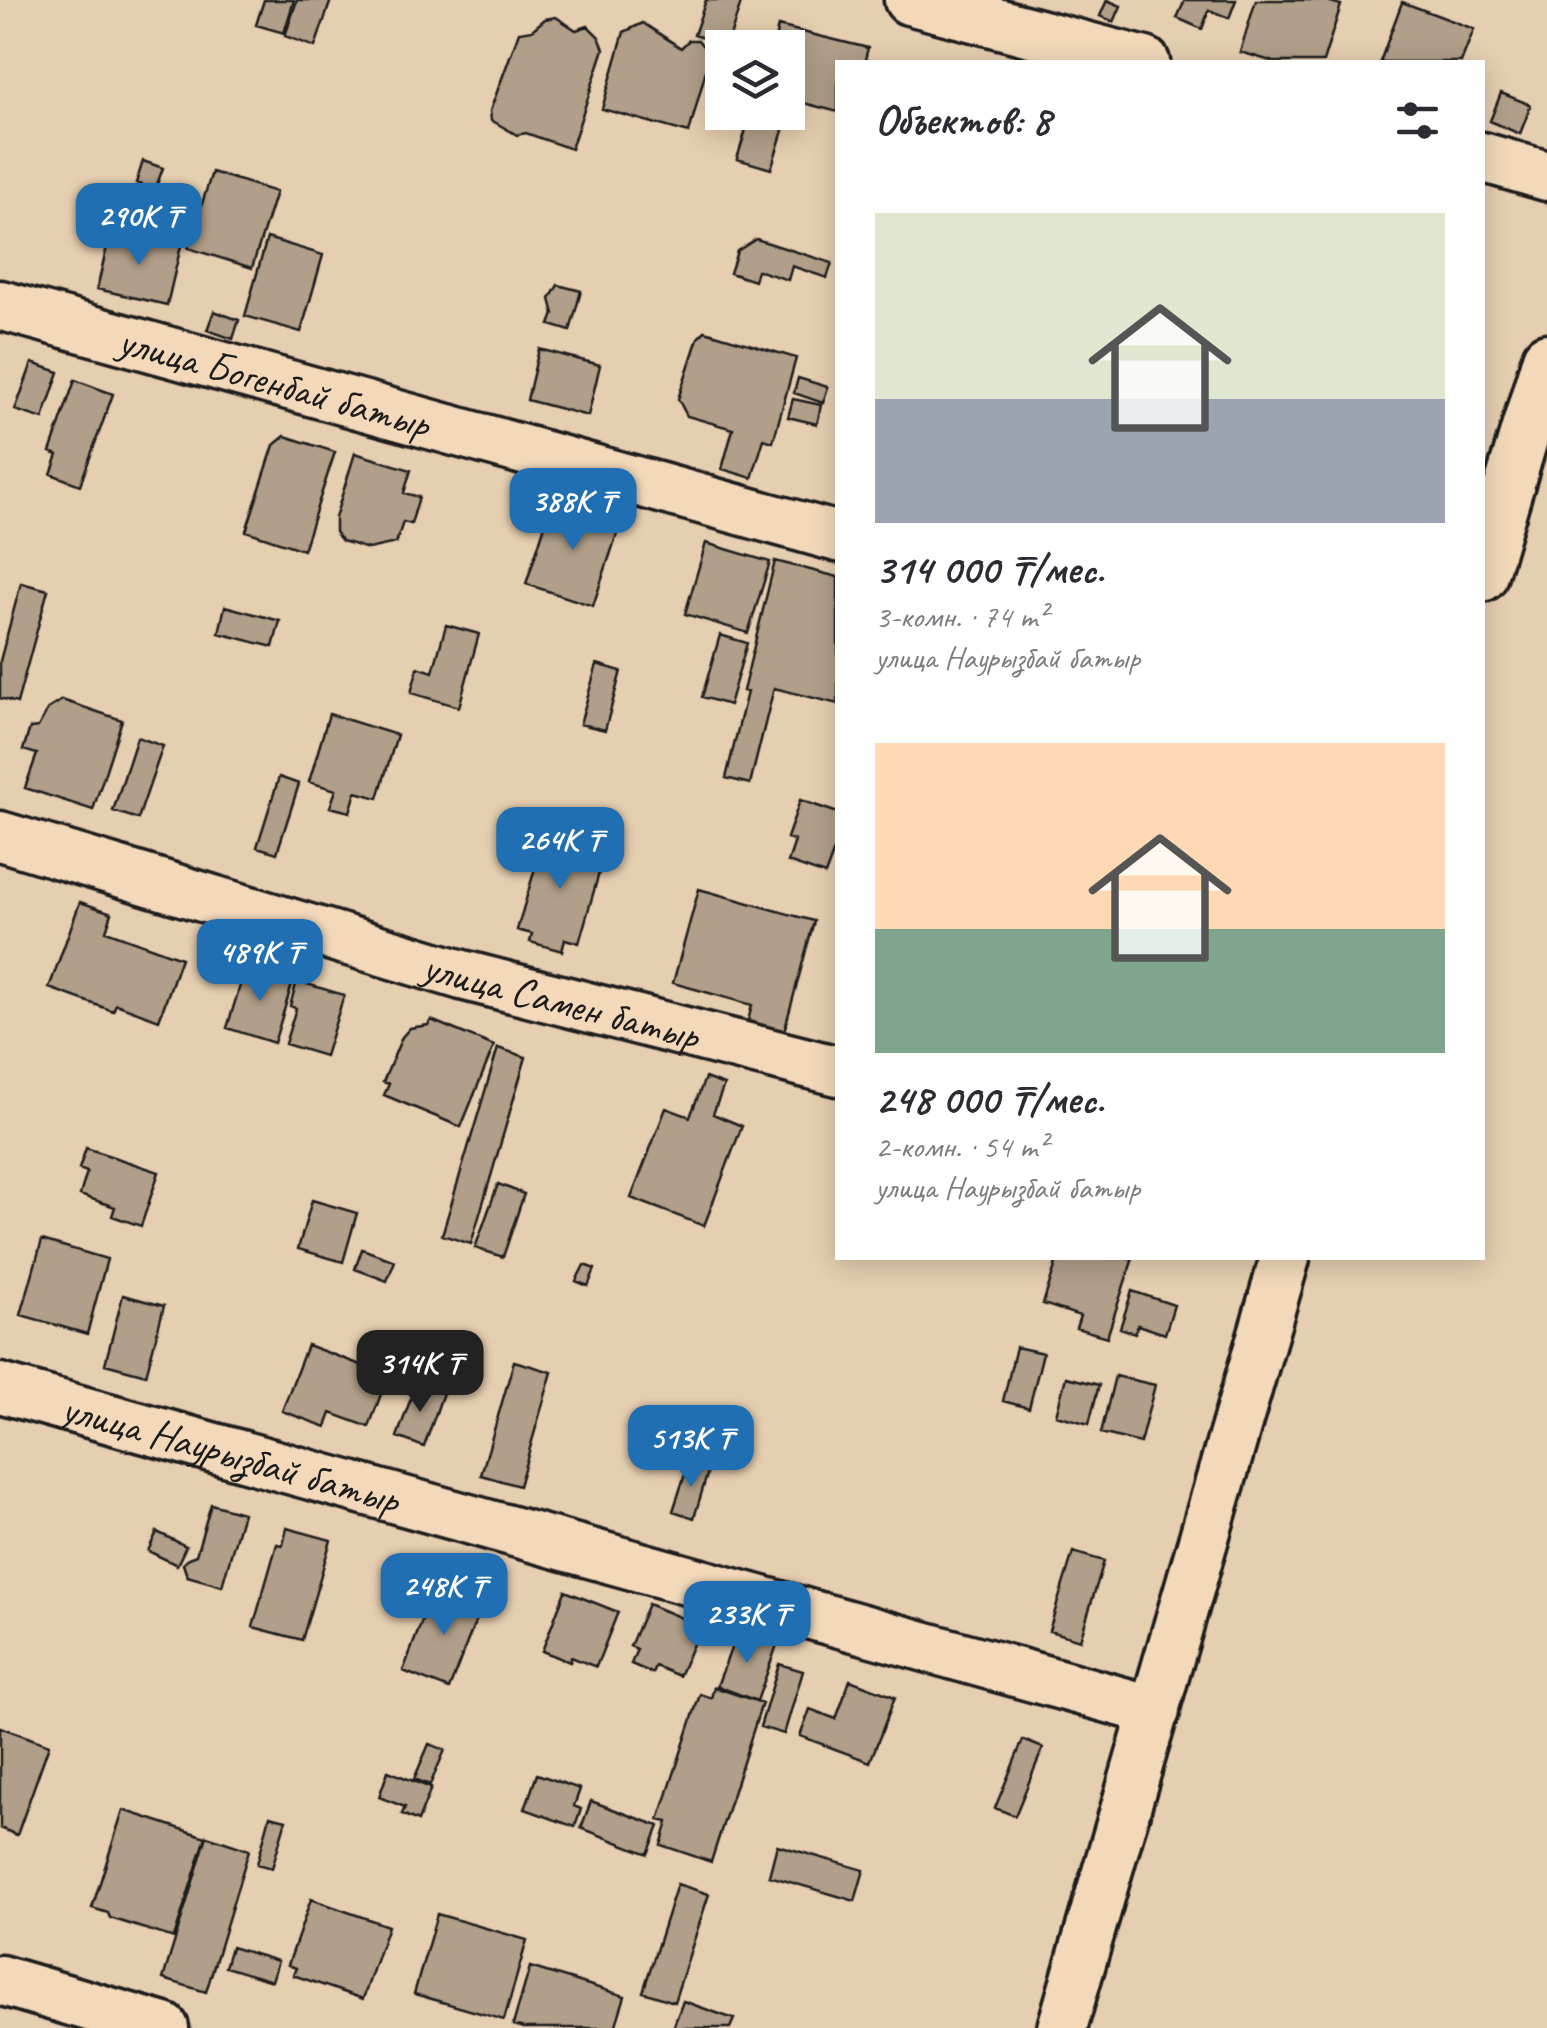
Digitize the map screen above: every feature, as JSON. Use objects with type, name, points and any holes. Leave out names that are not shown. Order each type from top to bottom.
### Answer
[{"type":"street","points":[[910,0],[1136,60]]},
{"type":"street","points":[[1485,159],[1547,176]]},
{"type":"street","name":"улица Богенбай батыр","points":[[0,305],[835,536]]},
{"type":"street","points":[[1485,567],[1547,358]]},
{"type":"street","name":"улица Самен батыр","points":[[0,836],[462,975],[835,1069]]},
{"type":"street","points":[[1062,2028],[1284,1260]]},
{"type":"street","name":"улица Наурызбай батыр","points":[[0,1388],[1156,1711]]},
{"type":"street","points":[[0,1980],[164,2028]]},
{"type":"building","points":[[264,0],[294,0],[284,33],[256,25]]},
{"type":"building","points":[[297,0],[331,0],[315,47],[285,36]]},
{"type":"building","points":[[706,0],[742,0],[732,30],[705,30],[705,39],[694,35]]},
{"type":"building","points":[[1107,0],[1121,6],[1114,22],[1100,16]]},
{"type":"building","points":[[1185,0],[1236,0],[1229,18],[1209,10],[1202,29],[1177,18]]},
{"type":"building","points":[[1256,0],[1324,0],[1341,5],[1324,60],[1267,60],[1240,52]]},
{"type":"building","points":[[1402,2],[1474,29],[1462,60],[1381,60]]},
{"type":"building","points":[[556,17],[576,30],[588,26],[604,49],[571,149],[526,133],[517,135],[491,120],[490,111],[519,32],[532,30],[545,19]]},
{"type":"building","points":[[643,23],[681,48],[689,40],[698,40],[705,49],[705,74],[689,133],[602,109],[624,32]]},
{"type":"building","points":[[805,33],[868,48],[865,60],[835,60],[835,111],[805,103]]},
{"type":"building","points":[[1501,93],[1531,105],[1520,134],[1490,121]]},
{"type":"building","points":[[746,130],[783,130],[771,169],[737,159]]},
{"type":"building","points":[[143,161],[163,168],[155,190],[136,183]]},
{"type":"building","points":[[212,172],[276,192],[252,268],[188,248]]},
{"type":"building","points":[[111,230],[181,246],[167,305],[97,289]]},
{"type":"building","points":[[267,238],[323,255],[301,332],[245,316]]},
{"type":"building","points":[[756,239],[832,263],[827,278],[792,266],[788,280],[757,270],[754,281],[730,273],[737,251]]},
{"type":"building","points":[[558,285],[581,291],[570,331],[550,325],[554,314],[550,299]]},
{"type":"building","points":[[214,311],[239,320],[233,339],[207,330]]},
{"type":"building","points":[[705,331],[796,358],[773,442],[764,439],[752,478],[722,469],[733,429],[687,416],[678,399],[698,338]]},
{"type":"building","points":[[539,349],[600,365],[588,416],[527,400]]},
{"type":"building","points":[[32,363],[59,372],[43,419],[15,410]]},
{"type":"building","points":[[798,378],[828,387],[823,403],[794,393]]},
{"type":"building","points":[[75,380],[113,394],[80,485],[51,474],[58,455],[50,452]]},
{"type":"building","points":[[793,399],[821,405],[817,424],[788,417]]},
{"type":"building","points":[[285,436],[335,452],[303,550],[246,531],[274,445]]},
{"type":"building","points":[[355,453],[411,470],[404,493],[419,497],[411,524],[403,522],[396,543],[368,549],[342,541],[335,532],[335,518]]},
{"type":"building","points":[[553,500],[621,522],[593,606],[526,584]]},
{"type":"building","points":[[706,543],[770,562],[748,633],[685,614]]},
{"type":"building","points":[[775,561],[835,576],[835,703],[774,688],[750,784],[726,778],[747,692],[743,691]]},
{"type":"building","points":[[21,583],[48,590],[17,703],[0,698],[0,661]]},
{"type":"building","points":[[225,606],[280,621],[273,647],[219,633]]},
{"type":"building","points":[[446,625],[479,634],[459,707],[411,693],[418,667],[433,672]]},
{"type":"building","points":[[720,635],[747,643],[729,705],[702,697]]},
{"type":"building","points":[[597,664],[621,671],[605,730],[580,724]]},
{"type":"building","points":[[62,700],[122,720],[93,810],[25,788],[37,754],[23,750],[30,728],[38,727],[48,709]]},
{"type":"building","points":[[329,714],[397,735],[378,798],[356,792],[350,812],[330,807],[336,790],[309,782]]},
{"type":"building","points":[[137,737],[163,746],[138,819],[113,811]]},
{"type":"building","points":[[279,777],[299,784],[277,853],[257,847]]},
{"type":"building","points":[[800,800],[835,812],[835,848],[825,875],[788,862],[795,841],[787,838]]},
{"type":"building","points":[[545,834],[605,852],[579,943],[565,939],[562,951],[530,942],[532,934],[517,930]]},
{"type":"building","points":[[699,889],[814,921],[783,1035],[747,1025],[752,1005],[673,983]]},
{"type":"building","points":[[80,902],[112,913],[106,931],[181,958],[159,1020],[116,1004],[113,1011],[49,988]]},
{"type":"building","points":[[246,966],[293,981],[274,1043],[227,1028]]},
{"type":"building","points":[[297,981],[344,995],[325,1056],[285,1044],[296,1008],[290,1006]]},
{"type":"building","points":[[431,1020],[494,1046],[461,1127],[384,1095],[389,1084],[383,1082],[402,1037],[410,1028],[428,1025]]},
{"type":"building","points":[[498,1048],[526,1057],[471,1244],[442,1235]]},
{"type":"building","points":[[705,1078],[724,1085],[713,1114],[742,1126],[704,1226],[631,1198],[666,1108],[690,1117]]},
{"type":"building","points":[[86,1148],[159,1172],[141,1226],[112,1216],[115,1207],[80,1195],[87,1172],[79,1169]]},
{"type":"building","points":[[498,1184],[524,1194],[503,1257],[475,1248]]},
{"type":"building","points":[[312,1200],[357,1213],[343,1262],[298,1249]]},
{"type":"building","points":[[42,1240],[107,1259],[87,1334],[21,1315]]},
{"type":"building","points":[[362,1249],[395,1261],[387,1281],[355,1269]]},
{"type":"building","points":[[1057,1260],[1132,1260],[1107,1337],[1076,1328],[1080,1316],[1043,1304]]},
{"type":"building","points":[[584,1265],[595,1269],[588,1286],[576,1281]]},
{"type":"building","points":[[1132,1291],[1174,1305],[1165,1334],[1138,1325],[1135,1333],[1120,1328]]},
{"type":"building","points":[[123,1295],[164,1306],[146,1375],[105,1364]]},
{"type":"building","points":[[307,1345],[388,1375],[369,1427],[331,1413],[326,1427],[282,1411]]},
{"type":"building","points":[[1016,1347],[1043,1353],[1029,1408],[1003,1401]]},
{"type":"building","points":[[514,1361],[552,1372],[519,1486],[481,1475]]},
{"type":"building","points":[[1115,1376],[1155,1385],[1140,1443],[1101,1433]]},
{"type":"building","points":[[1066,1377],[1099,1385],[1089,1424],[1056,1415]]},
{"type":"building","points":[[416,1384],[443,1393],[424,1447],[397,1437]]},
{"type":"building","points":[[689,1462],[709,1468],[694,1518],[673,1511]]},
{"type":"building","points":[[211,1504],[243,1513],[222,1586],[187,1576],[183,1564],[196,1555]]},
{"type":"building","points":[[287,1528],[331,1540],[302,1640],[253,1627],[277,1544],[283,1545]]},
{"type":"building","points":[[157,1532],[186,1546],[177,1565],[148,1551]]},
{"type":"building","points":[[1073,1552],[1104,1561],[1080,1640],[1049,1631]]},
{"type":"building","points":[[450,1586],[484,1599],[449,1689],[403,1671],[429,1602],[441,1607]]},
{"type":"building","points":[[565,1591],[618,1612],[596,1667],[542,1651]]},
{"type":"building","points":[[648,1604],[701,1626],[679,1676],[655,1666],[652,1673],[631,1664],[637,1649],[630,1646]]},
{"type":"building","points":[[738,1630],[777,1645],[757,1701],[717,1686]]},
{"type":"building","points":[[779,1664],[803,1671],[784,1734],[760,1727]]},
{"type":"building","points":[[850,1680],[895,1697],[870,1762],[800,1736],[810,1709],[836,1719]]},
{"type":"building","points":[[714,1687],[762,1703],[711,1862],[661,1845],[668,1822],[659,1820],[700,1694],[711,1698]]},
{"type":"building","points":[[0,1727],[49,1745],[17,1835],[0,1828]]},
{"type":"building","points":[[1023,1740],[1043,1748],[1015,1816],[995,1808]]},
{"type":"building","points":[[429,1744],[445,1750],[430,1785],[414,1779]]},
{"type":"building","points":[[388,1771],[431,1788],[418,1821],[402,1814],[405,1807],[379,1797]]},
{"type":"building","points":[[537,1774],[580,1789],[574,1806],[581,1809],[575,1827],[525,1809]]},
{"type":"building","points":[[591,1801],[659,1826],[648,1854],[581,1828]]},
{"type":"building","points":[[123,1810],[206,1837],[174,1938],[110,1918],[108,1913],[92,1908]]},
{"type":"building","points":[[270,1816],[286,1820],[272,1868],[257,1864]]},
{"type":"building","points":[[207,1836],[249,1850],[206,1992],[163,1979]]},
{"type":"building","points":[[777,1845],[864,1870],[855,1901],[769,1876]]},
{"type":"building","points":[[677,1884],[709,1894],[674,2002],[643,1992]]},
{"type":"building","points":[[311,1899],[388,1926],[363,1999],[293,1975],[296,1968],[288,1965]]},
{"type":"building","points":[[437,1914],[527,1940],[504,2020],[414,1994]]},
{"type":"building","points":[[231,1947],[278,1961],[272,1981],[225,1967]]},
{"type":"building","points":[[530,1967],[625,1996],[615,2028],[513,2025]]},
{"type":"building","points":[[683,2001],[734,2019],[730,2028],[673,2028]]}]
